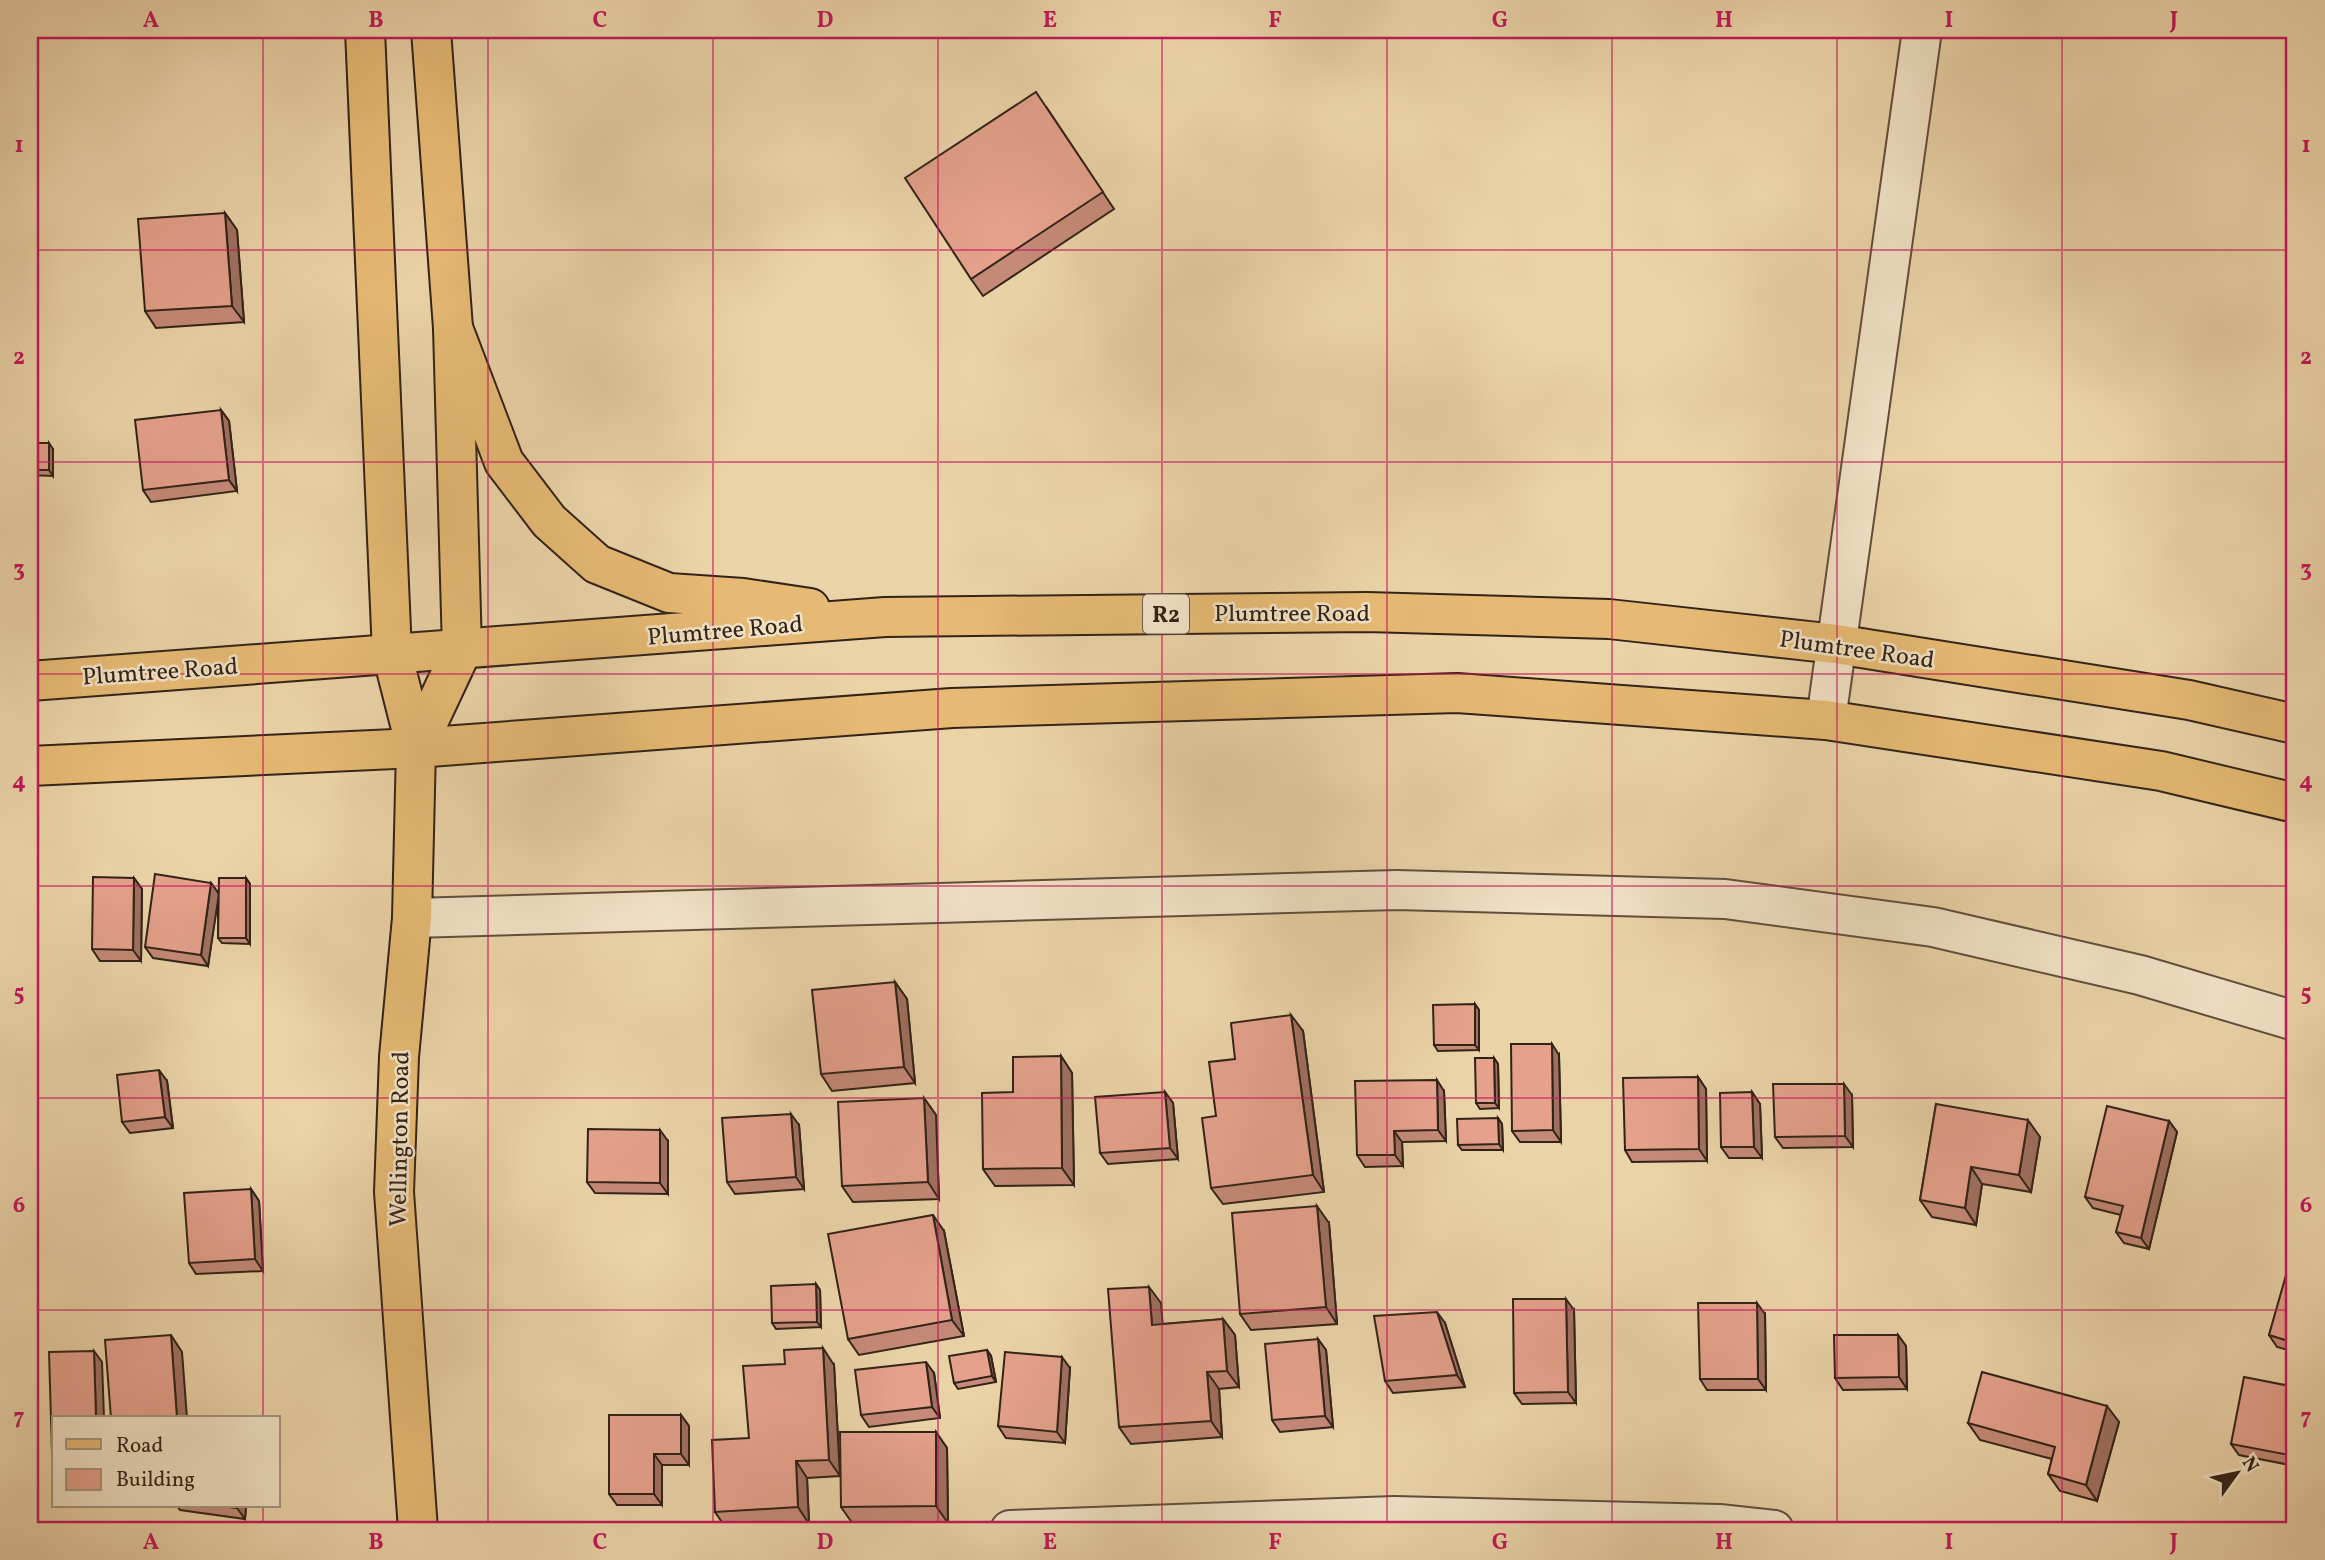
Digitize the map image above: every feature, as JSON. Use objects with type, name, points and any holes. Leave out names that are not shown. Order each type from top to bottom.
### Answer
[{"type":"main road","points":[[365,30],[393,653],[416,748]]},
{"type":"main road","points":[[416,748],[462,650],[453,328],[431,30]]},
{"type":"main road","points":[[453,328],[504,462],[549,521],[597,564],[669,593],[743,598],[885,617]]},
{"type":"main road","name":"Plumtree Road","points":[[30,681],[885,617],[1367,611],[1609,619],[1836,644],[2189,700],[2295,724]]},
{"type":"main road","points":[[30,766],[416,748],[952,708],[1457,693],[1826,720],[2161,771],[2295,803]]},
{"type":"main road","name":"Wellington Road","points":[[416,748],[412,918],[399,1057],[394,1192],[418,1530]]},
{"type":"street","points":[[1826,720],[1922,30]]},
{"type":"street","points":[[412,918],[1398,890],[1725,900],[1933,927],[2140,975],[2295,1021]]},
{"type":"street","points":[[1010,1530],[1394,1516],[1718,1524],[1774,1530]]},
{"type":"building","points":[[1036,92],[1103,192],[971,279],[905,178]]},
{"type":"building","points":[[225,213],[232,306],[145,311],[138,219]]},
{"type":"building","points":[[221,410],[229,480],[143,490],[135,420]]},
{"type":"building","points":[[30,443],[49,443],[49,470],[30,470]]},
{"type":"building","points":[[155,874],[211,883],[201,955],[145,947]]},
{"type":"building","points":[[93,877],[134,878],[133,950],[92,949]]},
{"type":"building","points":[[219,878],[246,878],[246,938],[218,938]]},
{"type":"building","points":[[895,982],[904,1067],[821,1074],[812,990]]},
{"type":"building","points":[[1475,1004],[1475,1045],[1434,1045],[1433,1005]]},
{"type":"building","points":[[1291,1015],[1313,1175],[1211,1188],[1202,1118],[1216,1116],[1209,1062],[1235,1059],[1231,1023]]},
{"type":"building","points":[[1511,1044],[1552,1044],[1553,1130],[1512,1131]]},
{"type":"building","points":[[1061,1056],[1062,1168],[983,1169],[982,1093],[1013,1092],[1013,1057]]},
{"type":"building","points":[[1475,1058],[1494,1058],[1495,1103],[1476,1103]]},
{"type":"building","points":[[159,1070],[165,1117],[122,1122],[117,1075]]},
{"type":"building","points":[[1698,1077],[1699,1149],[1625,1150],[1623,1078]]},
{"type":"building","points":[[1437,1080],[1438,1130],[1394,1131],[1395,1155],[1357,1155],[1355,1081]]},
{"type":"building","points":[[1773,1084],[1844,1084],[1845,1136],[1775,1137]]},
{"type":"building","points":[[1165,1092],[1170,1148],[1100,1153],[1095,1097]]},
{"type":"building","points":[[1752,1092],[1754,1147],[1721,1147],[1720,1093]]},
{"type":"building","points":[[924,1098],[928,1182],[842,1186],[838,1102]]},
{"type":"building","points":[[1936,1104],[2028,1120],[2019,1175],[1971,1167],[1965,1208],[1920,1200]]},
{"type":"building","points":[[2107,1106],[2169,1121],[2141,1238],[2116,1232],[2123,1206],[2085,1197]]},
{"type":"building","points":[[791,1114],[796,1177],[727,1182],[722,1118]]},
{"type":"building","points":[[1498,1118],[1499,1144],[1458,1145],[1457,1119]]},
{"type":"building","points":[[2295,1121],[2295,1139],[2289,1136]]},
{"type":"building","points":[[588,1129],[660,1130],[660,1183],[587,1182]]},
{"type":"building","points":[[251,1189],[255,1259],[189,1263],[184,1193]]},
{"type":"building","points":[[1317,1206],[1326,1307],[1240,1314],[1232,1213]]},
{"type":"building","points":[[933,1215],[952,1320],[848,1339],[828,1234]]},
{"type":"building","points":[[2295,1247],[2295,1343],[2269,1335]]},
{"type":"building","points":[[816,1284],[817,1322],[772,1323],[771,1286]]},
{"type":"building","points":[[1149,1287],[1152,1325],[1223,1319],[1227,1371],[1207,1372],[1211,1421],[1119,1427],[1108,1289]]},
{"type":"building","points":[[1513,1299],[1566,1299],[1568,1392],[1514,1393]]},
{"type":"building","points":[[1698,1303],[1757,1303],[1758,1379],[1700,1379]]},
{"type":"building","points":[[1437,1312],[1457,1375],[1385,1381],[1374,1316]]},
{"type":"building","points":[[171,1335],[177,1416],[111,1416],[105,1340]]},
{"type":"building","points":[[1834,1335],[1898,1335],[1899,1377],[1835,1378]]},
{"type":"building","points":[[1318,1339],[1325,1416],[1272,1420],[1265,1344]]},
{"type":"building","points":[[823,1348],[829,1460],[796,1461],[798,1507],[715,1512],[712,1440],[749,1438],[743,1366],[785,1364],[784,1350]]},
{"type":"building","points":[[987,1350],[992,1376],[954,1383],[949,1356]]},
{"type":"building","points":[[94,1351],[96,1416],[52,1416],[52,1453],[49,1352]]},
{"type":"building","points":[[1005,1352],[1062,1357],[1057,1432],[998,1426]]},
{"type":"building","points":[[926,1362],[932,1407],[861,1415],[855,1370]]},
{"type":"building","points":[[1982,1372],[2107,1406],[2086,1485],[2048,1474],[2055,1447],[1968,1423]]},
{"type":"building","points":[[2244,1377],[2295,1387],[2295,1456],[2231,1444]]},
{"type":"building","points":[[609,1415],[681,1415],[681,1454],[654,1454],[654,1494],[609,1494]]},
{"type":"building","points":[[840,1432],[936,1432],[936,1506],[841,1507]]}]
